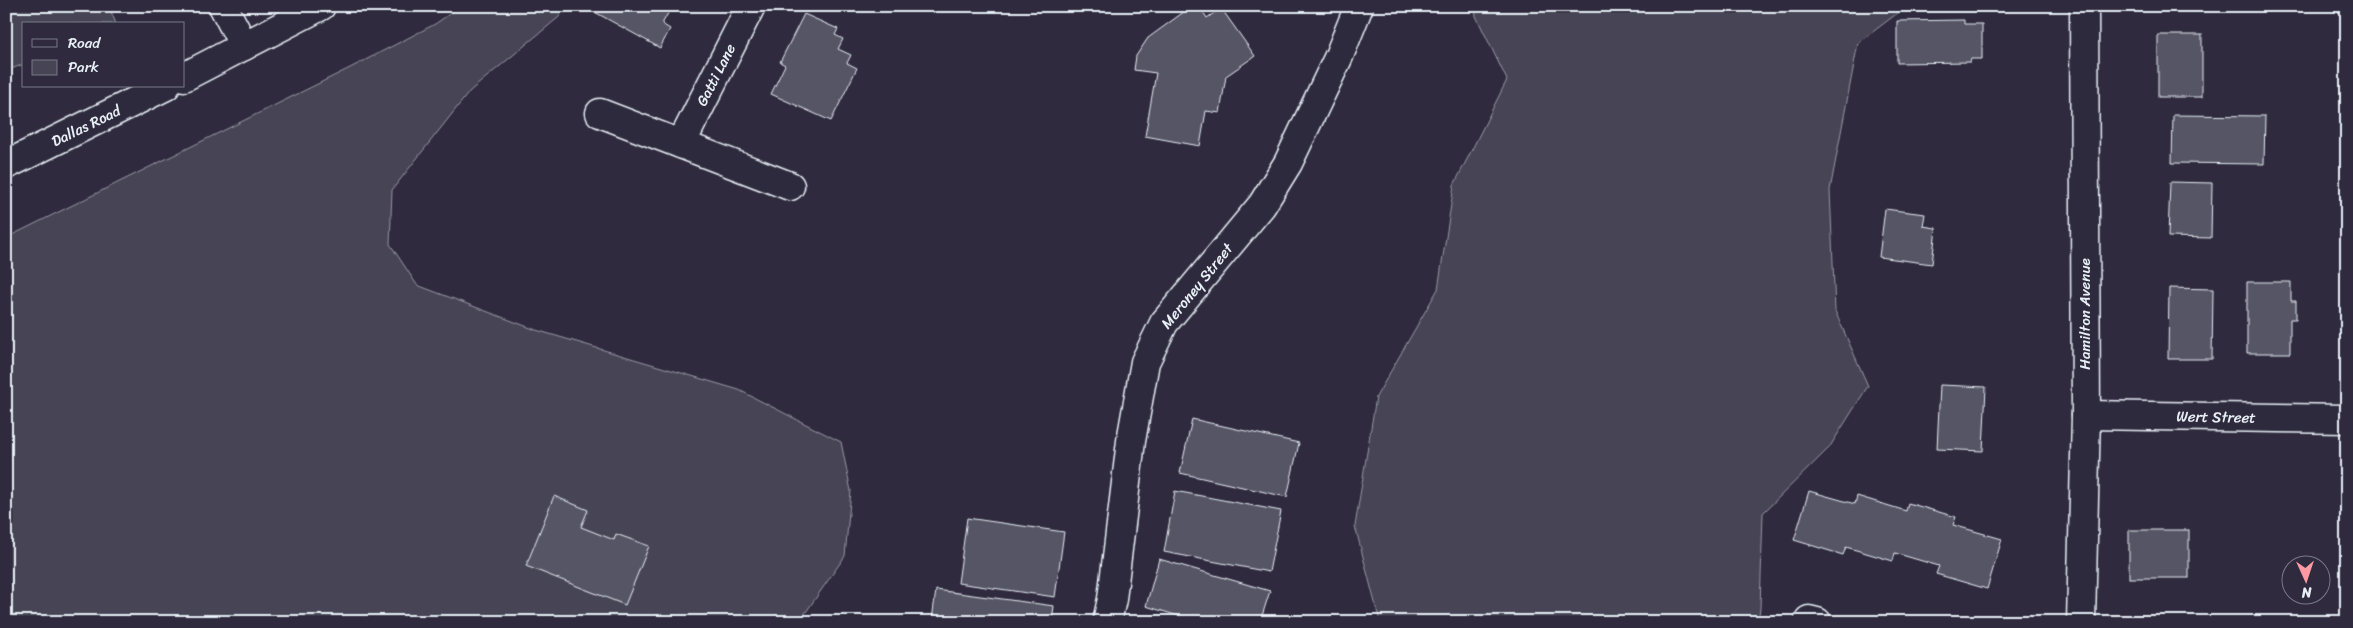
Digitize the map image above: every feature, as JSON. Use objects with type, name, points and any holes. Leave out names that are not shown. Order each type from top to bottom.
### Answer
[{"type":"street","points":[[222,6],[244,46]]},
{"type":"street","points":[[185,76],[321,6]]},
{"type":"street","name":"Gatti Lane","points":[[682,144],[751,6]]},
{"type":"street","name":"Meroney Street","points":[[1107,622],[1112,599],[1130,441],[1146,362],[1164,323],[1262,205],[1288,163],[1339,56],[1360,6]]},
{"type":"street","name":"Hamilton Avenue","points":[[2081,622],[2086,415],[2084,6]]},
{"type":"street","name":"Dallas Road","points":[[6,164],[162,88]]},
{"type":"street","points":[[600,112],[790,186]]},
{"type":"street","name":"Wert Street","points":[[2086,415],[2347,419]]},
{"type":"green space","points":[[6,6],[109,6],[115,22],[22,22],[22,65],[6,71]]},
{"type":"green space","points":[[461,6],[565,6],[559,17],[470,91],[392,190],[390,244],[417,285],[536,330],[739,390],[841,442],[851,491],[845,556],[799,622],[6,622],[6,238],[350,68],[435,24]]},
{"type":"green space","points":[[1475,6],[1907,6],[1858,43],[1830,190],[1835,311],[1868,386],[1829,448],[1763,513],[1758,622],[1380,622],[1355,526],[1376,397],[1438,289],[1454,185],[1507,80],[1476,16]]},
{"type":"building","points":[[594,6],[672,6],[662,24],[670,29],[660,48],[591,10]]},
{"type":"building","points":[[1192,6],[1199,6],[1207,18],[1221,8],[1255,56],[1226,76],[1220,113],[1206,111],[1200,146],[1145,136],[1156,73],[1134,70],[1136,56],[1148,38]]},
{"type":"building","points":[[804,14],[838,29],[835,35],[843,39],[838,49],[851,55],[847,63],[857,68],[831,121],[771,94],[785,65],[780,62]]},
{"type":"building","points":[[1964,20],[1964,24],[1982,24],[1982,59],[1971,59],[1970,62],[1897,63],[1897,21]]},
{"type":"building","points":[[2158,35],[2202,35],[2202,97],[2158,97]]},
{"type":"building","points":[[2173,115],[2265,116],[2264,164],[2172,163]]},
{"type":"building","points":[[2170,182],[2212,183],[2211,238],[2168,237]]},
{"type":"building","points":[[1885,209],[1925,214],[1923,226],[1936,228],[1932,264],[1879,257]]},
{"type":"building","points":[[2247,282],[2291,282],[2291,301],[2296,301],[2296,319],[2290,319],[2290,353],[2247,353]]},
{"type":"building","points":[[2169,288],[2213,289],[2212,359],[2168,359]]},
{"type":"building","points":[[1940,385],[1986,387],[1983,451],[1937,449]]},
{"type":"building","points":[[1192,419],[1299,443],[1287,497],[1180,473]]},
{"type":"building","points":[[1175,491],[1281,511],[1269,572],[1164,552]]},
{"type":"building","points":[[1809,491],[1855,504],[1857,496],[1906,511],[1908,503],[1956,517],[1953,525],[2002,539],[1987,589],[1936,574],[1939,566],[1895,553],[1893,561],[1846,547],[1843,555],[1794,540]]},
{"type":"building","points":[[554,496],[588,510],[581,527],[614,540],[616,534],[649,546],[625,605],[526,566]]},
{"type":"building","points":[[967,518],[1064,532],[1055,597],[958,583]]},
{"type":"building","points":[[2129,530],[2189,530],[2189,578],[2129,578]]},
{"type":"building","points":[[1159,559],[1270,591],[1260,622],[1198,622],[1146,606]]},
{"type":"building","points":[[936,590],[1054,606],[1052,622],[932,620]]}]
